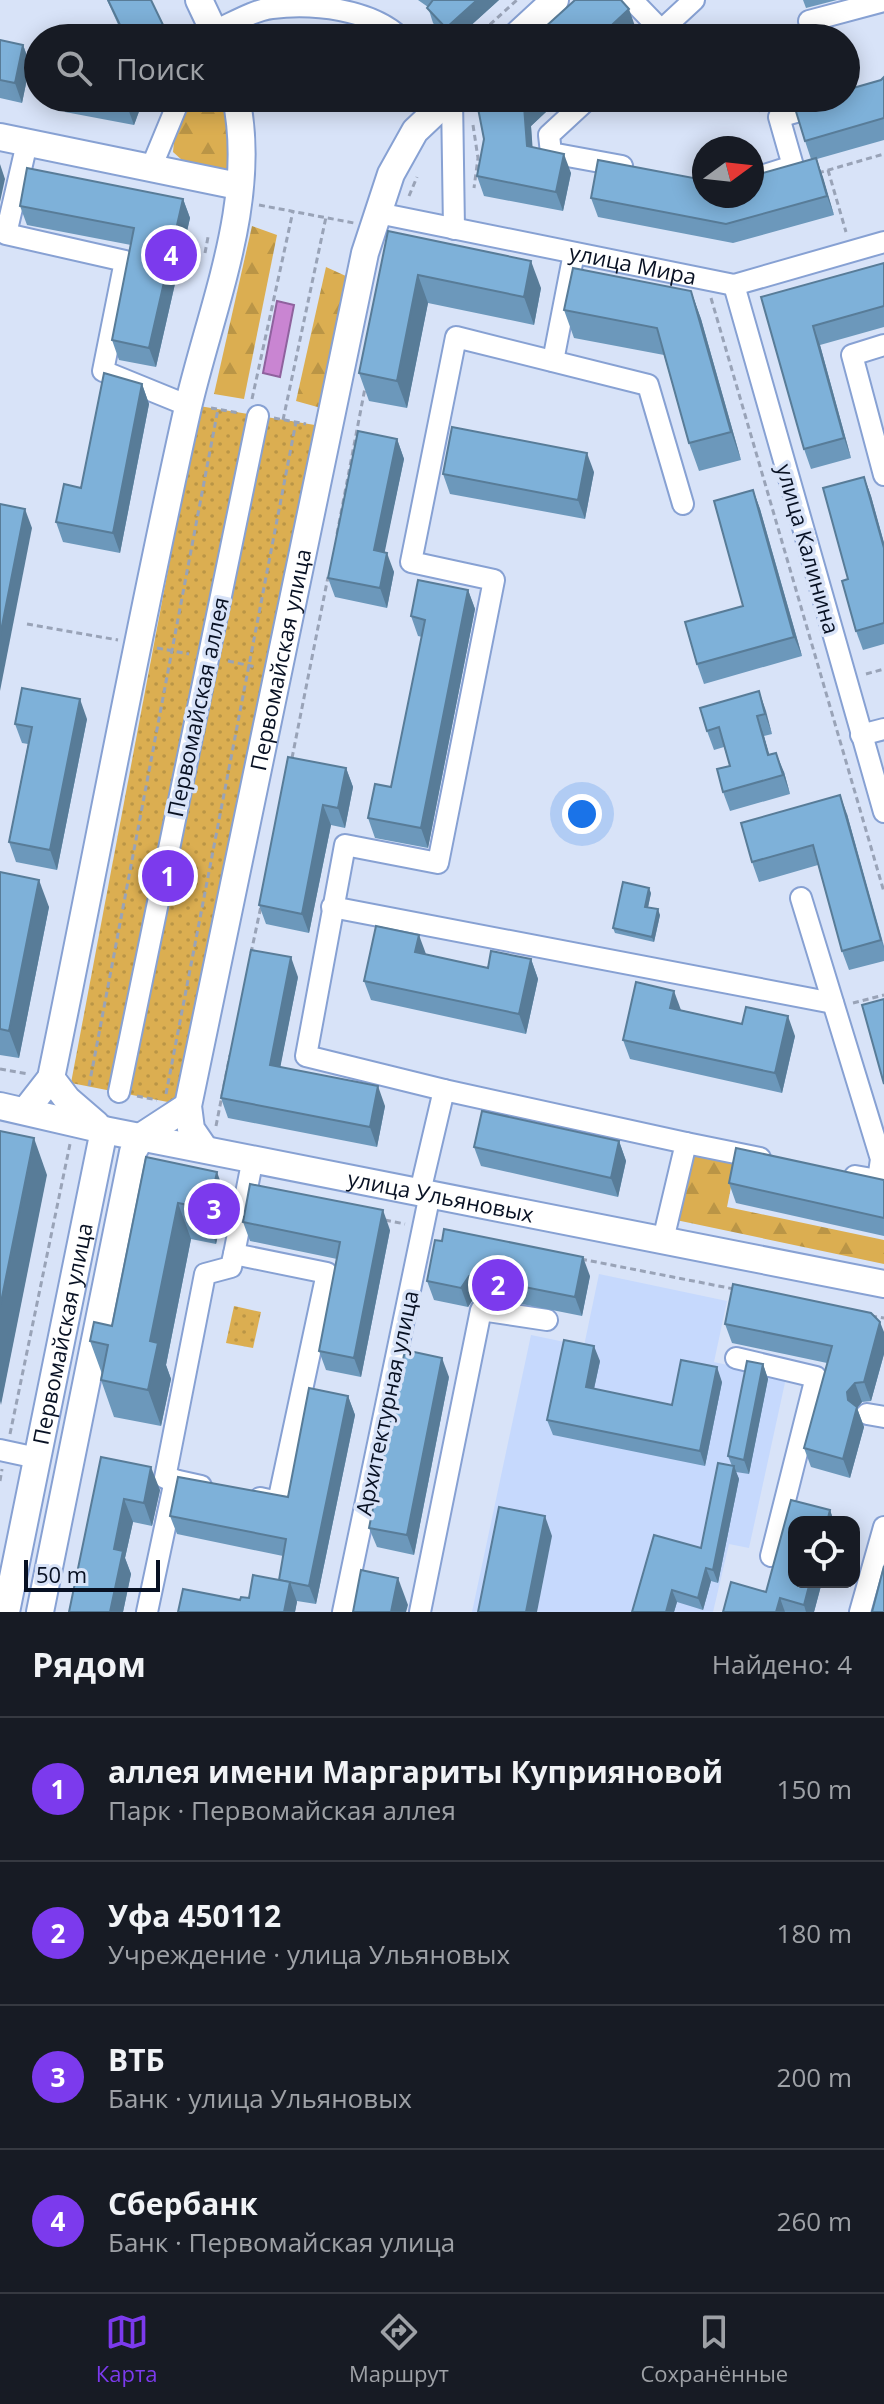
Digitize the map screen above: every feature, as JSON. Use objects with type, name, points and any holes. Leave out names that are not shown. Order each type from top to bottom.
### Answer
[{"type":"main road","points":[[199,0],[208,24]]},
{"type":"main road","points":[[529,24],[555,0]]},
{"type":"main road","points":[[26,1110],[43,1077],[197,406],[230,243],[245,194],[238,112]]},
{"type":"main road","name":"Первомайская улица","points":[[176,1104],[362,268],[391,174],[415,131],[443,112]]},
{"type":"main road","points":[[0,137],[151,168],[245,194]]},
{"type":"main road","points":[[43,1077],[104,1130]]},
{"type":"main road","points":[[142,1136],[176,1104],[204,1148]]},
{"type":"main road","name":"улица Ульяновых","points":[[0,1106],[104,1130],[884,1284]]},
{"type":"main road","name":"Первомайская улица","points":[[6,1612],[104,1130]]},
{"type":"main road","name":"Первомайская улица","points":[[40,1612],[133,1152],[142,1136]]},
{"type":"street","points":[[632,0],[650,24]]},
{"type":"street","points":[[668,24],[694,0]]},
{"type":"street","points":[[809,21],[884,1]]},
{"type":"street","points":[[237,24],[269,8],[328,8],[387,24]]},
{"type":"street","points":[[151,168],[174,112]]},
{"type":"street","points":[[454,229],[458,112]]},
{"type":"street","points":[[574,112],[549,135],[551,153],[643,170]]},
{"type":"street","points":[[764,175],[793,166],[779,117],[797,112]]},
{"type":"street","points":[[27,143],[3,234],[125,261],[103,371],[197,406]]},
{"type":"street","name":"улица Мира","points":[[376,220],[454,229],[734,285],[884,242]]},
{"type":"street","points":[[553,361],[574,253]]},
{"type":"street","name":"улица Калинина","points":[[734,285],[884,812]]},
{"type":"street","points":[[683,504],[648,385],[456,337],[411,562],[494,580],[438,863],[345,845],[306,1056],[444,1090],[774,1160]]},
{"type":"street","points":[[884,345],[852,355],[884,475]]},
{"type":"street","name":"Первомайская аллея","points":[[119,1092],[253,409]]},
{"type":"street","points":[[861,735],[884,729]]},
{"type":"street","points":[[801,898],[881,1159],[878,1180],[834,1172]]},
{"type":"street","points":[[332,907],[833,1003]]},
{"type":"street","name":"Архитектурная улица","points":[[343,1612],[423,1228],[425,1193],[444,1090]]},
{"type":"street","points":[[663,1240],[686,1143]]},
{"type":"street","points":[[234,1254],[327,1273],[278,1502],[165,1478],[205,1274],[231,1267],[253,1158]]},
{"type":"street","points":[[420,1612],[481,1310],[547,1320]]},
{"type":"street","points":[[736,1358],[816,1377],[819,1404],[771,1556]]},
{"type":"street","points":[[0,1450],[37,1458]]},
{"type":"street","points":[[147,1612],[175,1480]]},
{"type":"street","points":[[860,1612],[880,1558],[884,1527]]},
{"type":"path","points":[[490,24],[517,0]]},
{"type":"path","points":[[462,112],[478,158],[474,188]]},
{"type":"path","points":[[764,112],[779,117]]},
{"type":"path","points":[[793,166],[796,180],[884,154]]},
{"type":"path","points":[[828,170],[847,237]]},
{"type":"path","points":[[406,203],[417,175]]},
{"type":"path","points":[[245,194],[293,211],[326,217],[376,220]]},
{"type":"path","points":[[197,406],[253,409],[293,211]]},
{"type":"path","points":[[176,1104],[296,422],[283,420],[326,217]]},
{"type":"path","points":[[711,298],[884,892]]},
{"type":"path","points":[[336,540],[367,378]]},
{"type":"path","points":[[89,1086],[218,409]]},
{"type":"path","points":[[291,765],[330,570]]},
{"type":"path","points":[[27,624],[124,641]]},
{"type":"path","points":[[862,675],[884,669]]},
{"type":"path","points":[[296,674],[309,677]]},
{"type":"path","points":[[250,958],[263,897]]},
{"type":"path","points":[[833,1003],[851,1004],[884,995]]},
{"type":"path","points":[[218,1112],[231,1051]]},
{"type":"path","points":[[0,1069],[43,1077]]},
{"type":"path","points":[[377,1219],[423,1228]]},
{"type":"path","points":[[573,1257],[739,1290]]},
{"type":"path","points":[[868,1315],[884,1318]]},
{"type":"shaded area","points":[[277,301],[294,305],[280,377],[263,373]]},
{"type":"shaded area","points":[[599,1274],[727,1301],[714,1362],[786,1378],[749,1548],[729,1544],[713,1612],[472,1612],[531,1335],[584,1346]]},
{"type":"green space","points":[[183,112],[225,112],[232,173],[192,169],[173,152],[175,131]]},
{"type":"green space","points":[[252,226],[277,235],[244,399],[214,394]]},
{"type":"green space","points":[[326,267],[348,277],[321,408],[296,401]]},
{"type":"green space","points":[[199,406],[321,426],[178,1104],[71,1083]]},
{"type":"green space","points":[[690,1152],[736,1162],[727,1207],[884,1240],[884,1264],[676,1220]]},
{"type":"green space","points":[[234,1306],[261,1312],[253,1348],[226,1343]]},
{"type":"building","points":[[108,0],[151,0],[163,24],[120,24]]},
{"type":"building","points":[[433,0],[477,0],[450,24],[442,24],[427,8]]},
{"type":"building","points":[[575,0],[621,0],[629,9],[613,24],[548,24]]},
{"type":"building","points":[[0,40],[23,45],[15,83],[0,80]]},
{"type":"building","points":[[884,77],[884,118],[805,141],[796,112],[860,112],[860,86]]},
{"type":"building","points":[[479,112],[524,112],[527,146],[564,154],[556,192],[477,176],[484,139]]},
{"type":"building","points":[[816,158],[827,196],[726,224],[591,198],[598,160],[692,178],[692,208],[764,208],[764,173]]},
{"type":"building","points":[[27,168],[183,199],[149,348],[112,340],[134,228],[20,206]]},
{"type":"building","points":[[388,231],[531,261],[524,297],[418,275],[397,381],[359,373]]},
{"type":"building","points":[[884,263],[884,306],[813,326],[844,438],[804,449],[761,297]]},
{"type":"building","points":[[573,268],[691,291],[731,432],[689,443],[657,328],[564,310]]},
{"type":"building","points":[[104,373],[142,384],[113,533],[56,522],[64,484],[81,488]]},
{"type":"building","points":[[452,427],[587,453],[578,500],[443,474]]},
{"type":"building","points":[[358,431],[397,439],[374,550],[387,553],[380,588],[328,578]]},
{"type":"building","points":[[864,477],[884,548],[884,623],[856,631],[842,581],[848,579],[823,488]]},
{"type":"building","points":[[753,490],[794,637],[697,664],[685,622],[743,606],[714,501]]},
{"type":"building","points":[[0,504],[25,509],[0,636]]},
{"type":"building","points":[[418,580],[468,590],[421,828],[368,818],[375,784],[391,787],[425,620],[411,616]]},
{"type":"building","points":[[22,688],[80,699],[50,850],[9,842],[32,727],[15,724]]},
{"type":"building","points":[[759,691],[765,714],[757,716],[768,755],[776,753],[783,775],[723,792],[717,769],[730,766],[719,727],[707,731],[700,708]]},
{"type":"building","points":[[288,757],[346,768],[338,808],[323,805],[302,914],[259,905]]},
{"type":"building","points":[[840,795],[881,940],[842,951],[813,845],[752,862],[741,823]]},
{"type":"building","points":[[0,872],[39,880],[9,1031],[0,1029]]},
{"type":"building","points":[[623,882],[649,888],[645,907],[658,909],[652,937],[613,928]]},
{"type":"building","points":[[376,926],[419,935],[415,952],[488,968],[491,951],[531,959],[519,1014],[364,981]]},
{"type":"building","points":[[251,950],[291,957],[270,1065],[378,1086],[370,1127],[221,1098]]},
{"type":"building","points":[[636,982],[674,991],[670,1008],[742,1024],[746,1007],[788,1016],[775,1073],[623,1040]]},
{"type":"building","points":[[884,999],[884,1084],[862,1005]]},
{"type":"building","points":[[482,1111],[619,1141],[611,1178],[474,1147]]},
{"type":"building","points":[[0,1131],[34,1138],[0,1307]]},
{"type":"building","points":[[736,1148],[884,1180],[884,1218],[729,1183]]},
{"type":"building","points":[[146,1157],[217,1172],[211,1200],[205,1199],[203,1208],[178,1203],[150,1341],[158,1343],[148,1390],[101,1380],[108,1345],[90,1341],[94,1322],[112,1326]]},
{"type":"building","points":[[250,1184],[383,1210],[354,1358],[319,1351],[340,1242],[243,1222]]},
{"type":"building","points":[[444,1229],[583,1257],[575,1297],[469,1276],[461,1288],[427,1281],[435,1240],[442,1241]]},
{"type":"building","points":[[733,1284],[871,1313],[880,1322],[864,1382],[855,1383],[847,1392],[848,1400],[857,1407],[843,1459],[804,1448],[832,1346],[725,1324]]},
{"type":"building","points":[[564,1340],[594,1346],[586,1387],[672,1405],[681,1360],[717,1367],[700,1451],[547,1420]]},
{"type":"building","points":[[405,1350],[442,1358],[407,1535],[369,1528]]},
{"type":"building","points":[[747,1361],[763,1364],[744,1460],[728,1456]]},
{"type":"building","points":[[309,1388],[348,1396],[309,1586],[279,1580],[286,1539],[170,1516],[178,1477],[288,1497]]},
{"type":"building","points":[[101,1457],[151,1467],[144,1503],[124,1499],[114,1549],[123,1551],[110,1612],[69,1612]]},
{"type":"building","points":[[718,1463],[734,1466],[713,1570],[706,1568],[698,1598],[672,1590],[666,1612],[632,1612],[654,1535],[701,1548]]},
{"type":"building","points":[[791,1500],[830,1510],[828,1516],[788,1516],[788,1588],[808,1588],[804,1605],[780,1598],[776,1612],[723,1612],[731,1582],[766,1592]]},
{"type":"building","points":[[499,1507],[545,1516],[526,1612],[478,1612]]},
{"type":"building","points":[[884,1566],[884,1612],[872,1612]]},
{"type":"building","points":[[361,1570],[398,1578],[391,1612],[353,1612]]},
{"type":"building","points":[[253,1575],[290,1582],[284,1612],[178,1612],[183,1589],[240,1600],[241,1597],[249,1598]]},
{"type":"place","name":"Сбербанк","points":[[171,255]]},
{"type":"place","name":"аллея имени Маргариты Куприяновой","points":[[168,876]]},
{"type":"place","name":"ВТБ","points":[[214,1209]]},
{"type":"place","name":"Уфа 450112","points":[[498,1285]]}]
